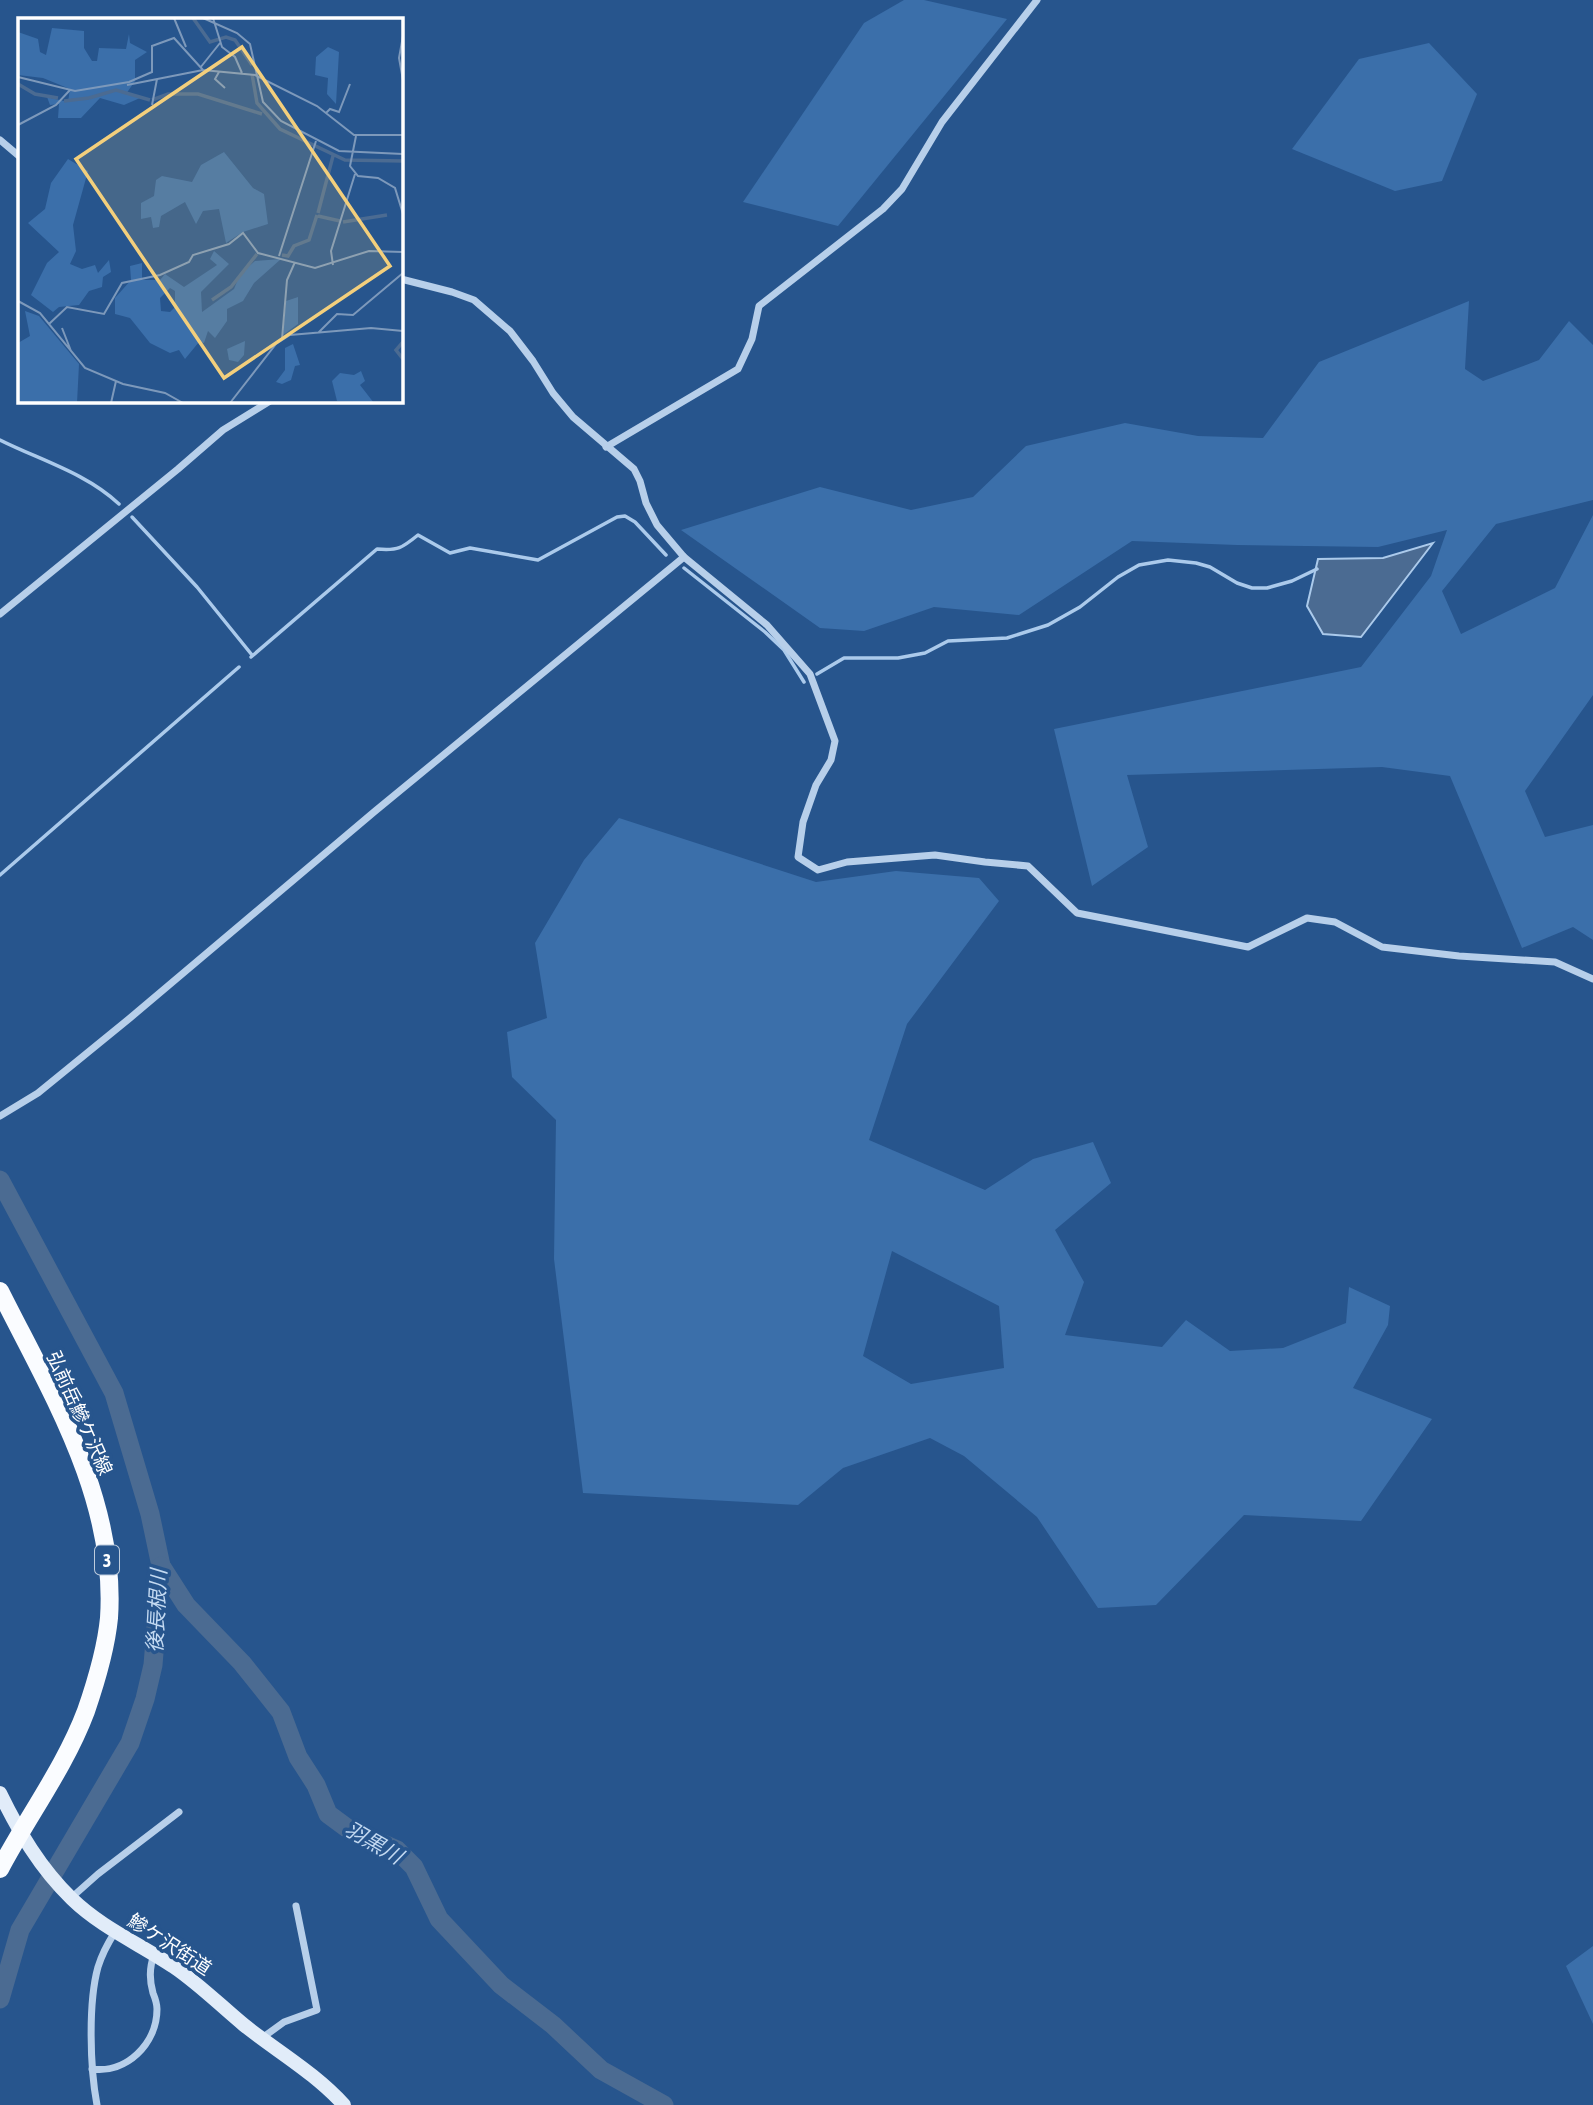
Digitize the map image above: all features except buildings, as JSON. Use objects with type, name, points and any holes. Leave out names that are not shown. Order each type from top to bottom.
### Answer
[{"type":"main road","name":"弘前岳鰺ケ沢線","points":[[0,1291],[61,1414],[83,1466],[103,1533],[109,1588],[105,1644],[86,1711],[57,1770],[19,1832]]},
{"type":"main road","name":"3","points":[[0,1869],[19,1832]]},
{"type":"street","points":[[606,447],[738,369],[752,339],[759,306],[883,209],[902,189],[942,122],[1037,0]]},
{"type":"street","points":[[0,140],[18,155]]},
{"type":"street","points":[[402,279],[474,300],[510,331],[566,409],[634,469],[657,525],[684,557],[767,625],[810,674],[835,741],[831,760],[816,785],[803,822],[798,857],[818,870],[847,862],[935,855],[1028,866],[1077,913],[1248,947],[1307,918],[1335,922],[1382,947],[1459,956],[1555,962],[1593,979]]},
{"type":"street","points":[[0,614],[223,429],[268,402]]},
{"type":"street","points":[[0,1116],[38,1093],[130,1018],[374,812],[684,557]]},
{"type":"street","name":"鰺ケ沢街道","points":[[0,1793],[19,1832],[38,1861],[68,1894],[115,1931],[189,1978],[262,2038],[308,2071],[344,2105]]},
{"type":"street","points":[[68,1894],[179,1812]]},
{"type":"street","points":[[262,2038],[284,2022],[317,2010],[296,1906]]},
{"type":"street","points":[[97,2105],[92,2069],[94,1988],[103,1951],[115,1931]]},
{"type":"street","points":[[92,2069],[114,2069],[126,2062],[138,2053],[152,2033],[158,2006],[150,1976],[153,1955]]},
{"type":"shaded area","points":[[904,0],[924,0],[1007,19],[838,226],[743,202],[864,23]]},
{"type":"shaded area","points":[[1429,43],[1477,94],[1442,181],[1395,191],[1292,149],[1359,59]]},
{"type":"shaded area","points":[[1469,301],[1465,369],[1483,381],[1539,360],[1569,321],[1593,345],[1593,500],[1496,524],[1442,591],[1461,634],[1555,588],[1593,515],[1593,695],[1525,791],[1545,837],[1593,825],[1593,940],[1573,927],[1522,948],[1450,776],[1382,767],[1127,775],[1148,847],[1092,886],[1054,729],[1361,667],[1431,576],[1447,530],[1378,547],[1132,541],[1019,615],[934,607],[864,631],[820,628],[681,530],[820,487],[911,510],[973,497],[1026,446],[1125,423],[1198,436],[1263,438],[1319,362]]},
{"type":"shaded area","points":[[1433,543],[1361,637],[1323,634],[1307,606],[1318,559],[1383,558]]},
{"type":"shaded area","points":[[619,818],[816,882],[896,871],[979,878],[999,901],[907,1024],[869,1140],[985,1190],[1033,1159],[1093,1142],[1111,1183],[1055,1230],[1084,1282],[1065,1335],[1162,1347],[1186,1320],[1230,1351],[1283,1348],[1346,1323],[1349,1287],[1390,1306],[1388,1325],[1353,1388],[1432,1419],[1361,1521],[1244,1515],[1156,1605],[1098,1608],[1037,1517],[964,1456],[930,1438],[843,1468],[798,1505],[583,1493],[554,1259],[556,1120],[512,1077],[507,1032],[547,1018],[535,943],[584,860]],"holes":[[[892,1251],[999,1306],[1004,1368],[911,1384],[863,1356]]]},
{"type":"shaded area","points":[[1593,1946],[1593,2024],[1566,1966]]},
{"type":"waterway","points":[[0,440],[77,475],[119,504]]},
{"type":"waterway","points":[[251,657],[377,549],[399,548],[418,535],[450,553],[470,548],[538,560],[617,517],[625,516],[635,522],[666,555]]},
{"type":"waterway","points":[[132,517],[197,587],[252,655]]},
{"type":"waterway","points":[[817,674],[844,658],[898,658],[925,653],[948,641],[1007,638],[1048,625],[1080,607],[1118,577],[1139,565],[1168,560],[1196,563],[1252,588],[1267,588],[1292,581],[1317,569]]},
{"type":"waterway","points":[[684,568],[784,650],[804,682]]},
{"type":"waterway","points":[[0,875],[239,667]]},
{"type":"waterway","name":"後長根川","points":[[0,1180],[114,1393],[150,1514],[161,1566],[153,1665],[130,1743],[20,1930],[0,1999]]},
{"type":"waterway","name":"羽黒川","points":[[161,1566],[186,1605],[242,1663],[281,1712],[298,1757],[316,1785],[328,1814],[347,1828],[397,1850],[414,1867],[439,1919],[501,1985],[553,2025],[601,2070],[664,2105]]}]
